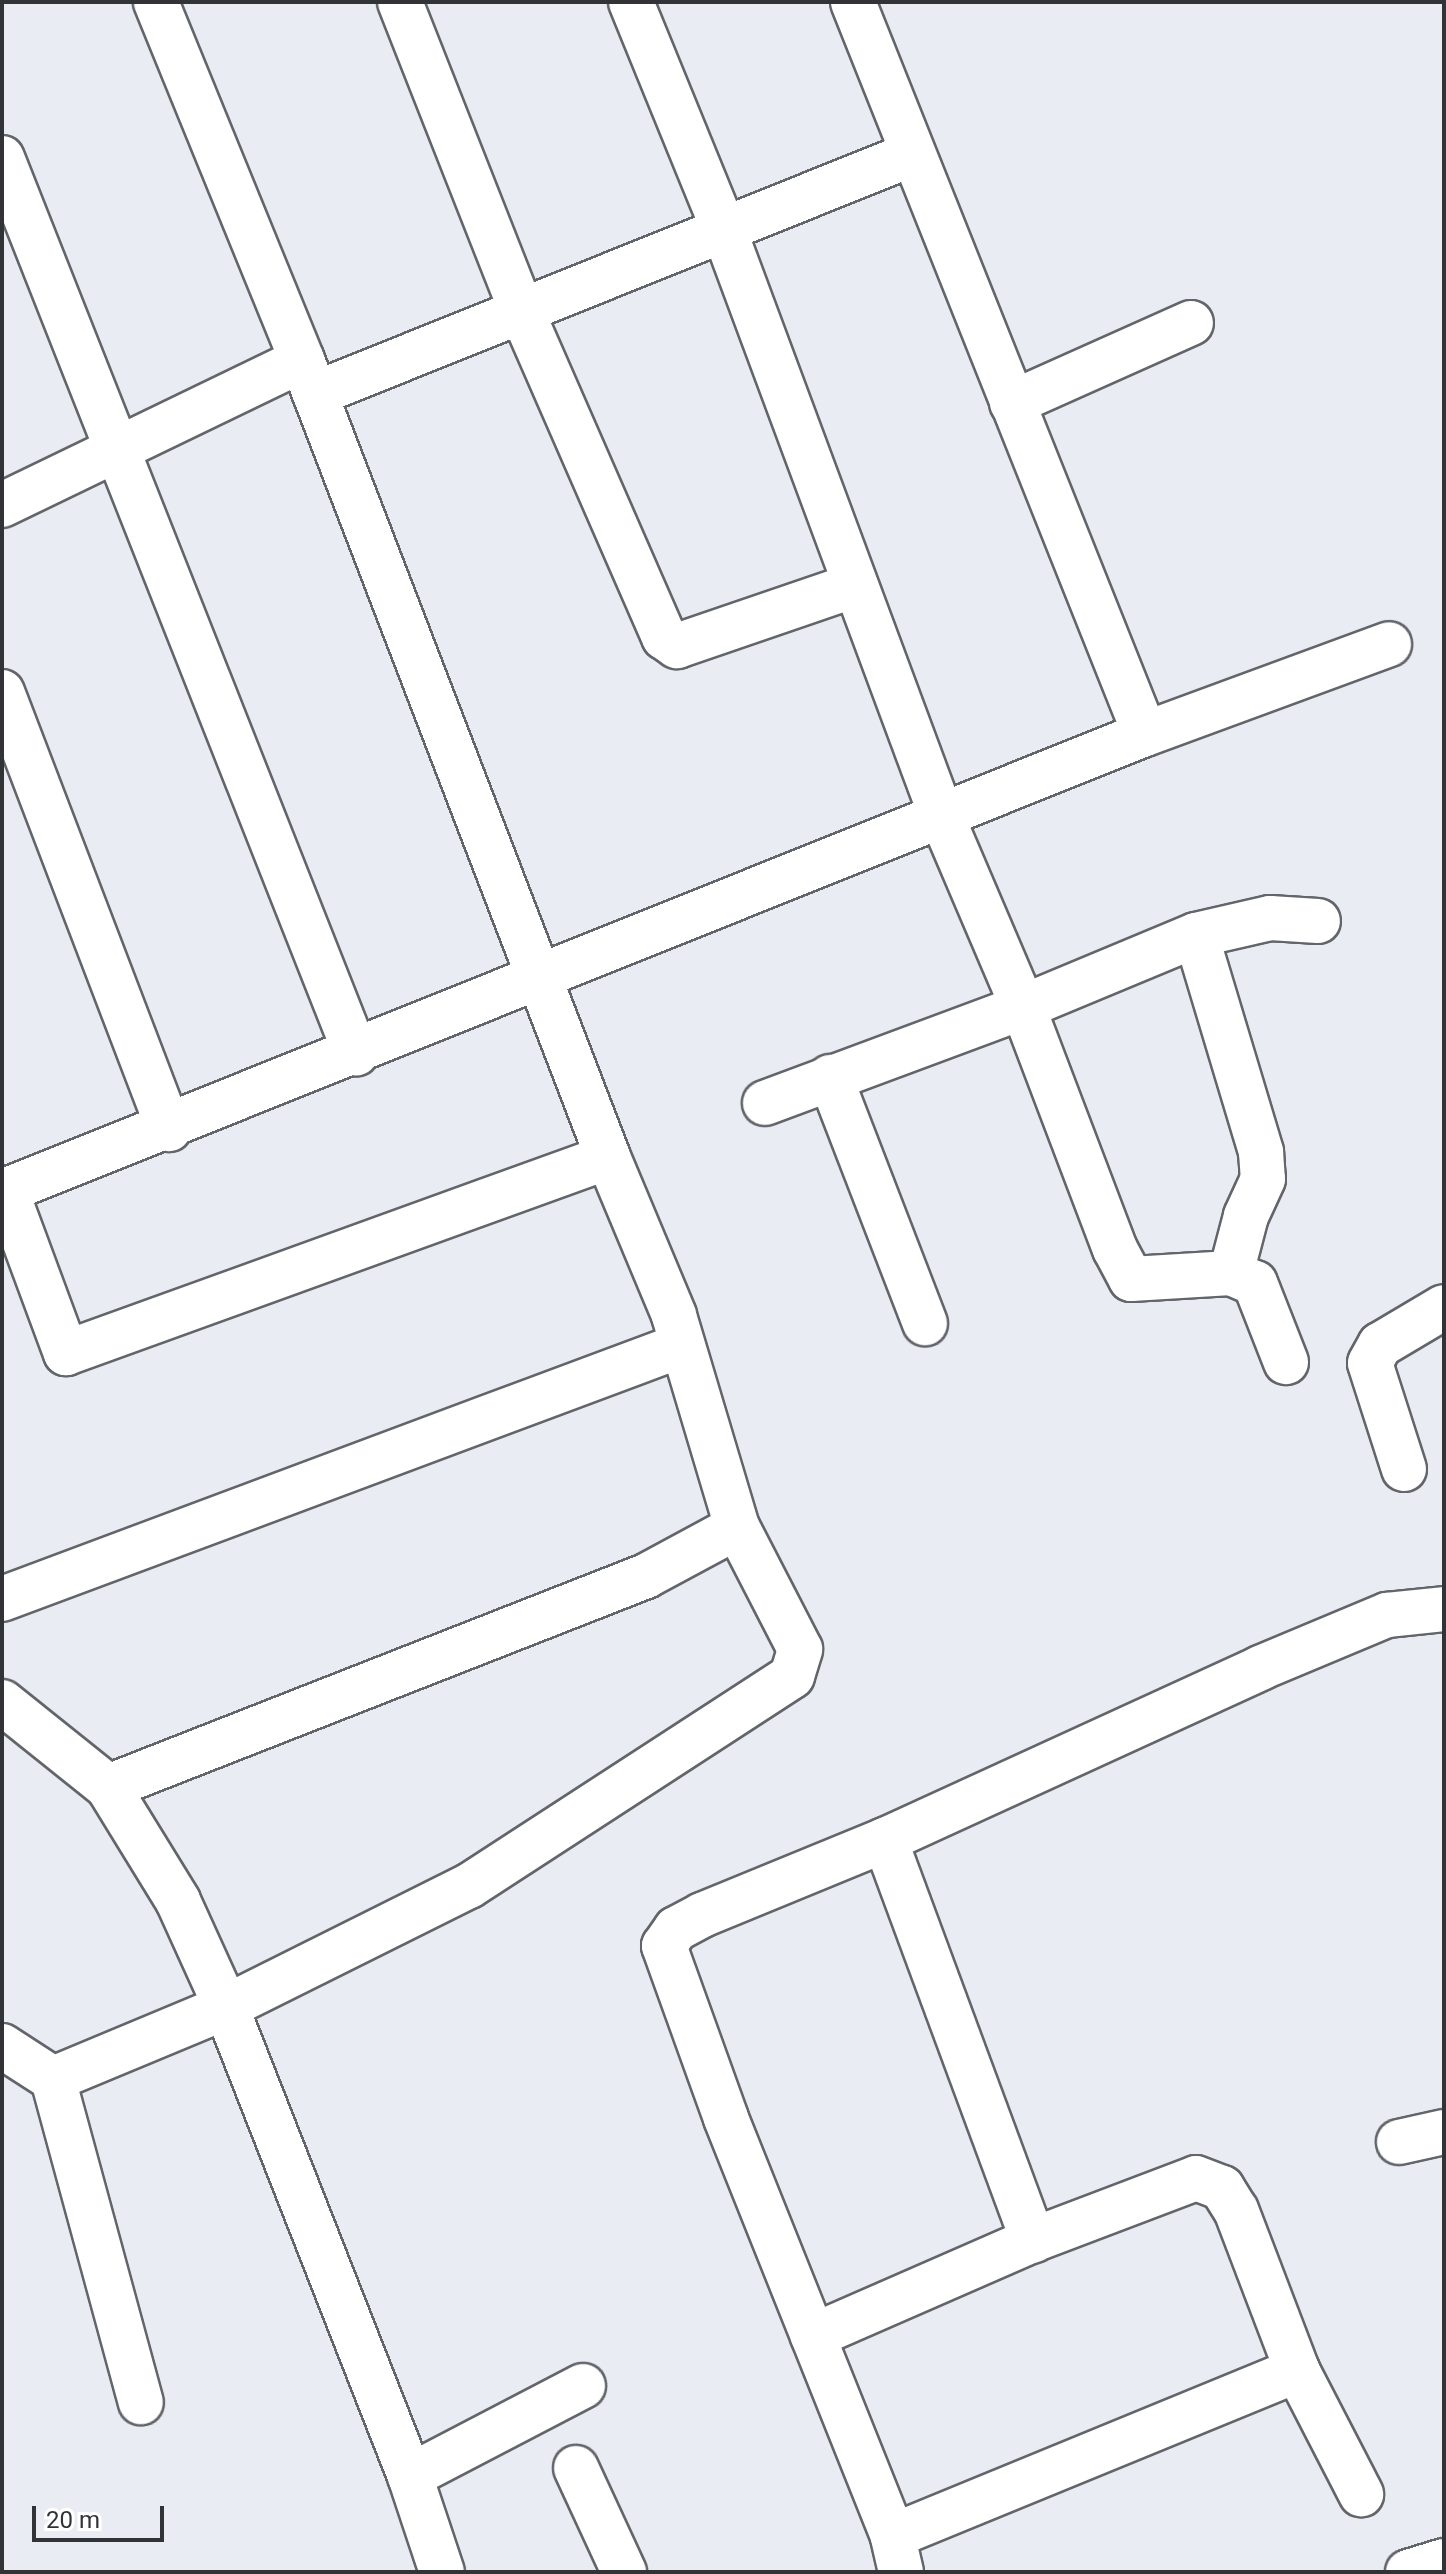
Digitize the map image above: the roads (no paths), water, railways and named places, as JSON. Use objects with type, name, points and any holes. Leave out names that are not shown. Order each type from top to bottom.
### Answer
[{"type":"street","points":[[53,2079],[226,2007],[469,1886],[792,1676],[800,1649],[737,1527],[682,1345],[608,1157],[543,979],[309,377],[156,2]]},
{"type":"street","points":[[400,2],[522,312],[664,637],[677,646],[855,585]]},
{"type":"street","points":[[631,2],[724,230],[942,817],[1023,1007],[1115,1249],[1131,1279],[1231,1273],[1255,1283],[1286,1362]]},
{"type":"street","points":[[853,2],[1145,734]]},
{"type":"street","points":[[2,505],[115,451],[309,377],[522,312],[912,154]]},
{"type":"street","points":[[2,158],[115,451],[356,1054]]},
{"type":"street","points":[[1012,403],[1191,323]]},
{"type":"street","points":[[608,1157],[66,1353],[4,1191],[169,1129],[1145,734],[1389,644]]},
{"type":"street","points":[[2,692],[169,1129]]},
{"type":"street","points":[[765,1103],[1023,1007],[1196,935],[1270,918],[1318,921]]},
{"type":"street","points":[[1196,935],[1261,1152],[1263,1179],[1246,1216],[1231,1273]]},
{"type":"street","points":[[830,1077],[925,1323]]},
{"type":"street","points":[[1404,1469],[1370,1363],[1380,1345],[1444,1307]]},
{"type":"street","points":[[2,1599],[682,1345]]},
{"type":"street","points":[[108,1787],[646,1576],[737,1527]]},
{"type":"street","points":[[1297,2370],[897,2554],[664,1946],[676,1929],[702,1915],[885,1840],[1387,1615],[1444,1609]]},
{"type":"street","points":[[2,1702],[108,1787],[178,1901],[226,2007],[410,2476],[442,2572]]},
{"type":"street","points":[[885,1840],[1033,2240]]},
{"type":"street","points":[[2,2046],[53,2079],[141,2402]]},
{"type":"street","points":[[1399,2142],[1444,2132]]},
{"type":"street","points":[[813,2336],[1033,2240],[1196,2178],[1222,2188],[1236,2210],[1297,2370],[1361,2494]]},
{"type":"street","points":[[410,2476],[583,2386]]},
{"type":"street","points":[[576,2468],[624,2572]]},
{"type":"street","points":[[1408,2572],[1444,2561]]}]
